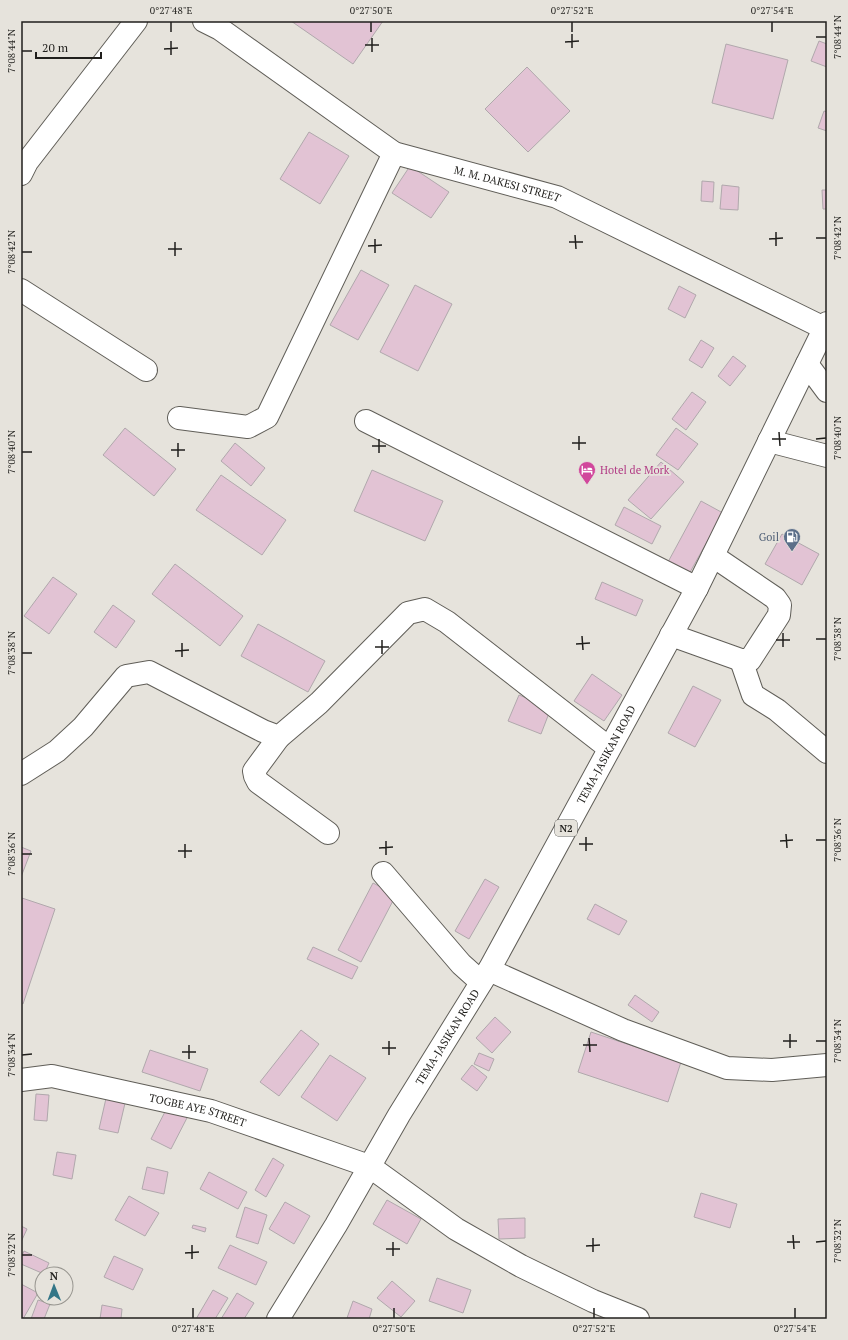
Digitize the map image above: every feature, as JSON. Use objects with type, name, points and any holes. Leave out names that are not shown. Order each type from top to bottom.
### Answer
[{"type":"main road","points":[[23,165],[136,21]]},
{"type":"main road","name":"M. M. DAKESI STREET","points":[[204,21],[220,29],[394,153],[557,197],[826,325]]},
{"type":"main road","points":[[179,418],[248,427],[267,417],[394,153]]},
{"type":"main road","points":[[21,290],[146,370]]},
{"type":"main road","name":"TEMA-JASIKAN ROAD","points":[[278,1319],[336,1225],[399,1115],[485,976],[697,588],[826,325]]},
{"type":"main road","points":[[807,364],[827,391]]},
{"type":"main road","points":[[366,421],[697,588]]},
{"type":"main road","points":[[769,441],[827,456]]},
{"type":"main road","points":[[671,635],[741,660],[750,660],[779,615],[780,605],[775,598],[713,556]]},
{"type":"main road","points":[[328,833],[258,782],[254,770],[279,737],[319,703],[408,613],[425,609],[447,622],[610,748]]},
{"type":"main road","points":[[741,660],[753,695],[777,710],[827,752]]},
{"type":"main road","points":[[21,774],[62,746],[83,727],[126,676],[149,672],[242,720],[279,737]]},
{"type":"main road","points":[[382,873],[461,964],[485,976],[623,1030],[727,1068],[772,1070],[827,1065]]},
{"type":"main road","name":"TOGBE AYE STREET","points":[[21,1080],[52,1076],[211,1111],[369,1166],[463,1232],[529,1269],[593,1301],[638,1319]]},
{"type":"building","points":[[291,21],[383,21],[353,64]]},
{"type":"building","points":[[819,41],[827,44],[827,67],[811,61]]},
{"type":"building","points":[[726,44],[788,60],[773,119],[712,103]]},
{"type":"building","points":[[527,67],[570,111],[528,152],[485,109]]},
{"type":"building","points":[[824,111],[827,112],[827,131],[818,128]]},
{"type":"building","points":[[309,132],[349,156],[320,204],[280,179]]},
{"type":"building","points":[[410,166],[449,192],[431,218],[392,193]]},
{"type":"building","points":[[702,181],[714,182],[713,202],[701,201]]},
{"type":"building","points":[[722,185],[739,187],[738,210],[720,209]]},
{"type":"building","points":[[822,190],[827,190],[827,209],[823,209]]},
{"type":"building","points":[[361,270],[389,285],[358,340],[330,325]]},
{"type":"building","points":[[415,285],[452,304],[418,371],[380,352]]},
{"type":"building","points":[[679,286],[696,295],[685,318],[668,309]]},
{"type":"building","points":[[701,340],[714,348],[702,368],[689,360]]},
{"type":"building","points":[[733,356],[746,366],[730,386],[718,376]]},
{"type":"building","points":[[692,392],[706,402],[686,430],[672,419]]},
{"type":"building","points":[[125,428],[176,469],[154,496],[103,455]]},
{"type":"building","points":[[676,428],[698,444],[678,470],[656,455]]},
{"type":"building","points":[[235,443],[265,468],[251,486],[221,461]]},
{"type":"building","points":[[661,462],[684,482],[651,519],[628,500]]},
{"type":"building","points":[[372,470],[443,501],[425,541],[354,511]]},
{"type":"building","points":[[221,475],[286,520],[262,555],[196,510]]},
{"type":"building","points":[[701,501],[723,513],[689,574],[668,562]]},
{"type":"building","points":[[624,507],[661,526],[652,544],[615,525]]},
{"type":"building","points":[[782,534],[819,554],[802,585],[765,564]]},
{"type":"building","points":[[175,564],[243,616],[220,646],[152,594]]},
{"type":"building","points":[[53,577],[77,594],[49,634],[24,616]]},
{"type":"building","points":[[602,582],[643,600],[636,616],[595,599]]},
{"type":"building","points":[[113,605],[135,621],[116,648],[94,632]]},
{"type":"building","points":[[258,624],[325,661],[308,692],[241,656]]},
{"type":"building","points":[[592,674],[622,695],[604,721],[574,701]]},
{"type":"building","points":[[693,686],[721,700],[695,747],[668,733]]},
{"type":"building","points":[[519,695],[551,708],[541,734],[508,721]]},
{"type":"building","points":[[21,847],[31,851],[21,877]]},
{"type":"building","points":[[485,879],[499,887],[469,939],[455,931]]},
{"type":"building","points":[[373,883],[396,895],[361,962],[338,950]]},
{"type":"building","points":[[22,898],[55,909],[23,1004],[21,1003]]},
{"type":"building","points":[[595,904],[627,921],[619,935],[587,919]]},
{"type":"building","points":[[313,947],[358,967],[352,979],[307,959]]},
{"type":"building","points":[[635,995],[659,1012],[652,1022],[628,1005]]},
{"type":"building","points":[[495,1017],[511,1032],[492,1053],[476,1038]]},
{"type":"building","points":[[301,1030],[319,1044],[279,1096],[260,1082]]},
{"type":"building","points":[[591,1032],[681,1062],[668,1102],[578,1072]]},
{"type":"building","points":[[150,1050],[208,1069],[200,1091],[142,1072]]},
{"type":"building","points":[[479,1053],[494,1059],[489,1071],[474,1064]]},
{"type":"building","points":[[330,1055],[366,1078],[337,1121],[301,1097]]},
{"type":"building","points":[[472,1065],[487,1077],[477,1091],[461,1079]]},
{"type":"building","points":[[36,1094],[49,1095],[47,1121],[34,1120]]},
{"type":"building","points":[[107,1094],[126,1099],[118,1133],[99,1129]]},
{"type":"building","points":[[169,1104],[189,1114],[171,1149],[151,1139]]},
{"type":"building","points":[[57,1152],[76,1155],[72,1179],[53,1175]]},
{"type":"building","points":[[273,1158],[284,1165],[266,1197],[255,1190]]},
{"type":"building","points":[[147,1167],[168,1172],[164,1194],[142,1189]]},
{"type":"building","points":[[209,1172],[247,1192],[238,1209],[200,1189]]},
{"type":"building","points":[[701,1193],[737,1204],[730,1228],[694,1217]]},
{"type":"building","points":[[129,1196],[159,1213],[145,1236],[115,1220]]},
{"type":"building","points":[[387,1200],[421,1219],[407,1244],[373,1224]]},
{"type":"building","points":[[285,1202],[310,1216],[294,1244],[269,1229]]},
{"type":"building","points":[[245,1207],[267,1215],[258,1244],[236,1237]]},
{"type":"building","points":[[525,1218],[525,1238],[499,1239],[498,1219]]},
{"type":"building","points":[[193,1225],[206,1228],[205,1232],[192,1228]]},
{"type":"building","points":[[21,1226],[27,1229],[21,1242]]},
{"type":"building","points":[[230,1245],[267,1262],[256,1285],[218,1268]]},
{"type":"building","points":[[24,1251],[49,1263],[48,1266],[34,1266],[34,1270],[21,1264],[21,1258]]},
{"type":"building","points":[[114,1256],[143,1269],[133,1290],[104,1277]]},
{"type":"building","points":[[437,1278],[471,1290],[463,1313],[429,1301]]},
{"type":"building","points":[[392,1281],[415,1301],[401,1317],[377,1298]]},
{"type":"building","points":[[21,1284],[34,1291],[34,1300],[23,1319],[21,1319]]},
{"type":"building","points":[[213,1290],[228,1298],[215,1319],[196,1319]]},
{"type":"building","points":[[237,1293],[254,1303],[244,1319],[221,1319]]},
{"type":"building","points":[[353,1301],[372,1309],[369,1319],[347,1318]]},
{"type":"building","points":[[102,1305],[122,1309],[121,1319],[100,1319]]},
{"type":"building","points":[[36,1306],[49,1306],[44,1319],[31,1319]]},
{"type":"place","name":"Hotel de Mork","points":[[587,485]]},
{"type":"place","name":"Goil","points":[[792,552]]}]
